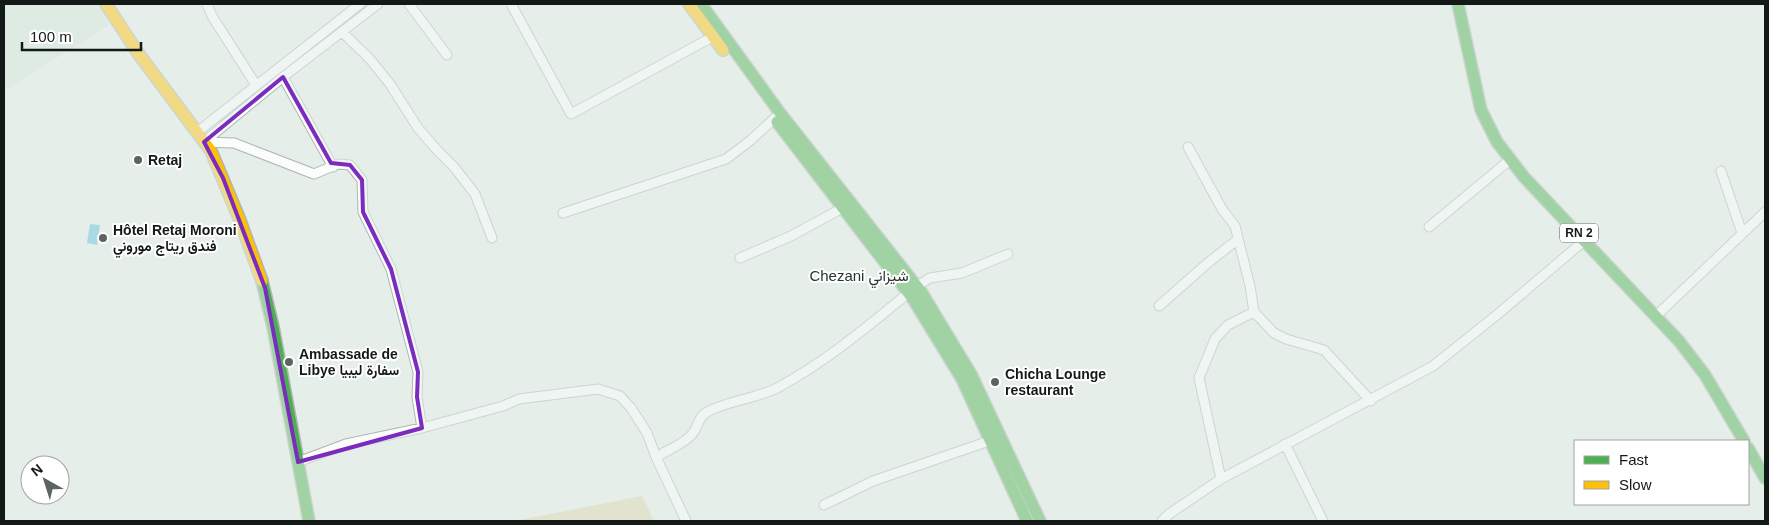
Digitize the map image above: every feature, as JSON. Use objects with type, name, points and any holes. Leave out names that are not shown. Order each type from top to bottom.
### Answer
[{"type":"main road","points":[[106,4],[138,53],[211,151],[223,178],[264,288],[274,327],[309,521]]},
{"type":"main road","points":[[689,4],[717,35],[846,206],[913,290],[971,374],[1027,521]]},
{"type":"main road","points":[[701,4],[717,35]]},
{"type":"main road","name":"RN 2","points":[[1458,4],[1481,110],[1498,142],[1524,177],[1679,341],[1705,375],[1743,440]]},
{"type":"main road","points":[[995,439],[1040,521]]},
{"type":"main road","points":[[1749,450],[1765,478]]},
{"type":"street","points":[[207,4],[212,16],[256,85]]},
{"type":"street","points":[[200,138],[256,85],[360,4]]},
{"type":"street","points":[[200,138],[378,4]]},
{"type":"street","points":[[409,4],[447,55]]},
{"type":"street","points":[[511,4],[571,114],[717,35]]},
{"type":"street","points":[[342,32],[369,58],[390,84],[418,128],[454,167],[475,194],[492,238]]},
{"type":"street","points":[[283,77],[333,167]]},
{"type":"street","points":[[562,213],[726,159],[751,140],[777,116]]},
{"type":"street","points":[[200,138],[234,143],[314,174],[338,164],[350,165],[362,180],[363,212],[391,269],[418,372],[417,397],[422,428]]},
{"type":"street","points":[[1188,147],[1222,209],[1234,226],[1250,286],[1254,312],[1274,333],[1286,339],[1324,350],[1371,400]]},
{"type":"street","points":[[1429,227],[1511,160]]},
{"type":"street","points":[[1722,171],[1742,233]]},
{"type":"street","points":[[740,258],[791,236],[846,206]]},
{"type":"street","points":[[1656,316],[1765,212]]},
{"type":"street","points":[[1159,306],[1237,240]]},
{"type":"street","points":[[1162,521],[1169,514],[1222,479],[1433,366],[1585,240]]},
{"type":"street","points":[[656,457],[689,438],[697,429],[698,419],[706,412],[777,388],[820,363],[930,278],[962,273],[1008,254]]},
{"type":"street","points":[[1222,479],[1199,378],[1215,339],[1228,325],[1254,312]]},
{"type":"street","points":[[298,462],[346,444],[422,428],[503,406],[528,397],[535,398],[598,389],[620,396],[631,408],[647,433],[686,521]]},
{"type":"street","points":[[824,505],[873,481],[995,439]]},
{"type":"street","points":[[1285,444],[1323,521]]},
{"type":"highlighted area","points":[[283,77],[331,163],[350,165],[362,180],[363,212],[391,269],[418,372],[417,397],[422,428],[298,462],[265,288],[223,178],[204,142]]},
{"type":"shaded area","points":[[4,4],[100,4],[109,25],[4,91]]},
{"type":"shaded area","points":[[642,496],[654,521],[514,521]]},
{"type":"water","points":[[90,224],[100,225],[97,245],[87,243]]},
{"type":"traffic: fast","points":[[701,4],[780,113],[922,293],[971,374],[1040,521]]},
{"type":"traffic: fast","points":[[1458,4],[1481,110],[1497,142],[1524,177],[1679,341],[1705,375],[1743,440]]},
{"type":"traffic: fast","points":[[777,122],[913,299],[962,379],[1027,521]]},
{"type":"traffic: fast","points":[[262,281],[273,327],[309,521]]},
{"type":"traffic: fast","points":[[1749,450],[1765,478]]},
{"type":"traffic: slow","points":[[106,4],[138,53],[211,151],[239,218],[262,281]]},
{"type":"traffic: slow","points":[[689,4],[723,50]]},
{"type":"place","name":"Retaj","points":[[138,160]]},
{"type":"place","name":"Hôtel Retaj Moroni فندق ريتاج موروني","points":[[103,238]]},
{"type":"place","name":"Ambassade de Libye سفارة ليبيا","points":[[289,362]]},
{"type":"place","name":"Chicha Lounge restaurant","points":[[995,382]]},
{"type":"district","name":"Chezani شيزاني","points":[[859,275]]}]
